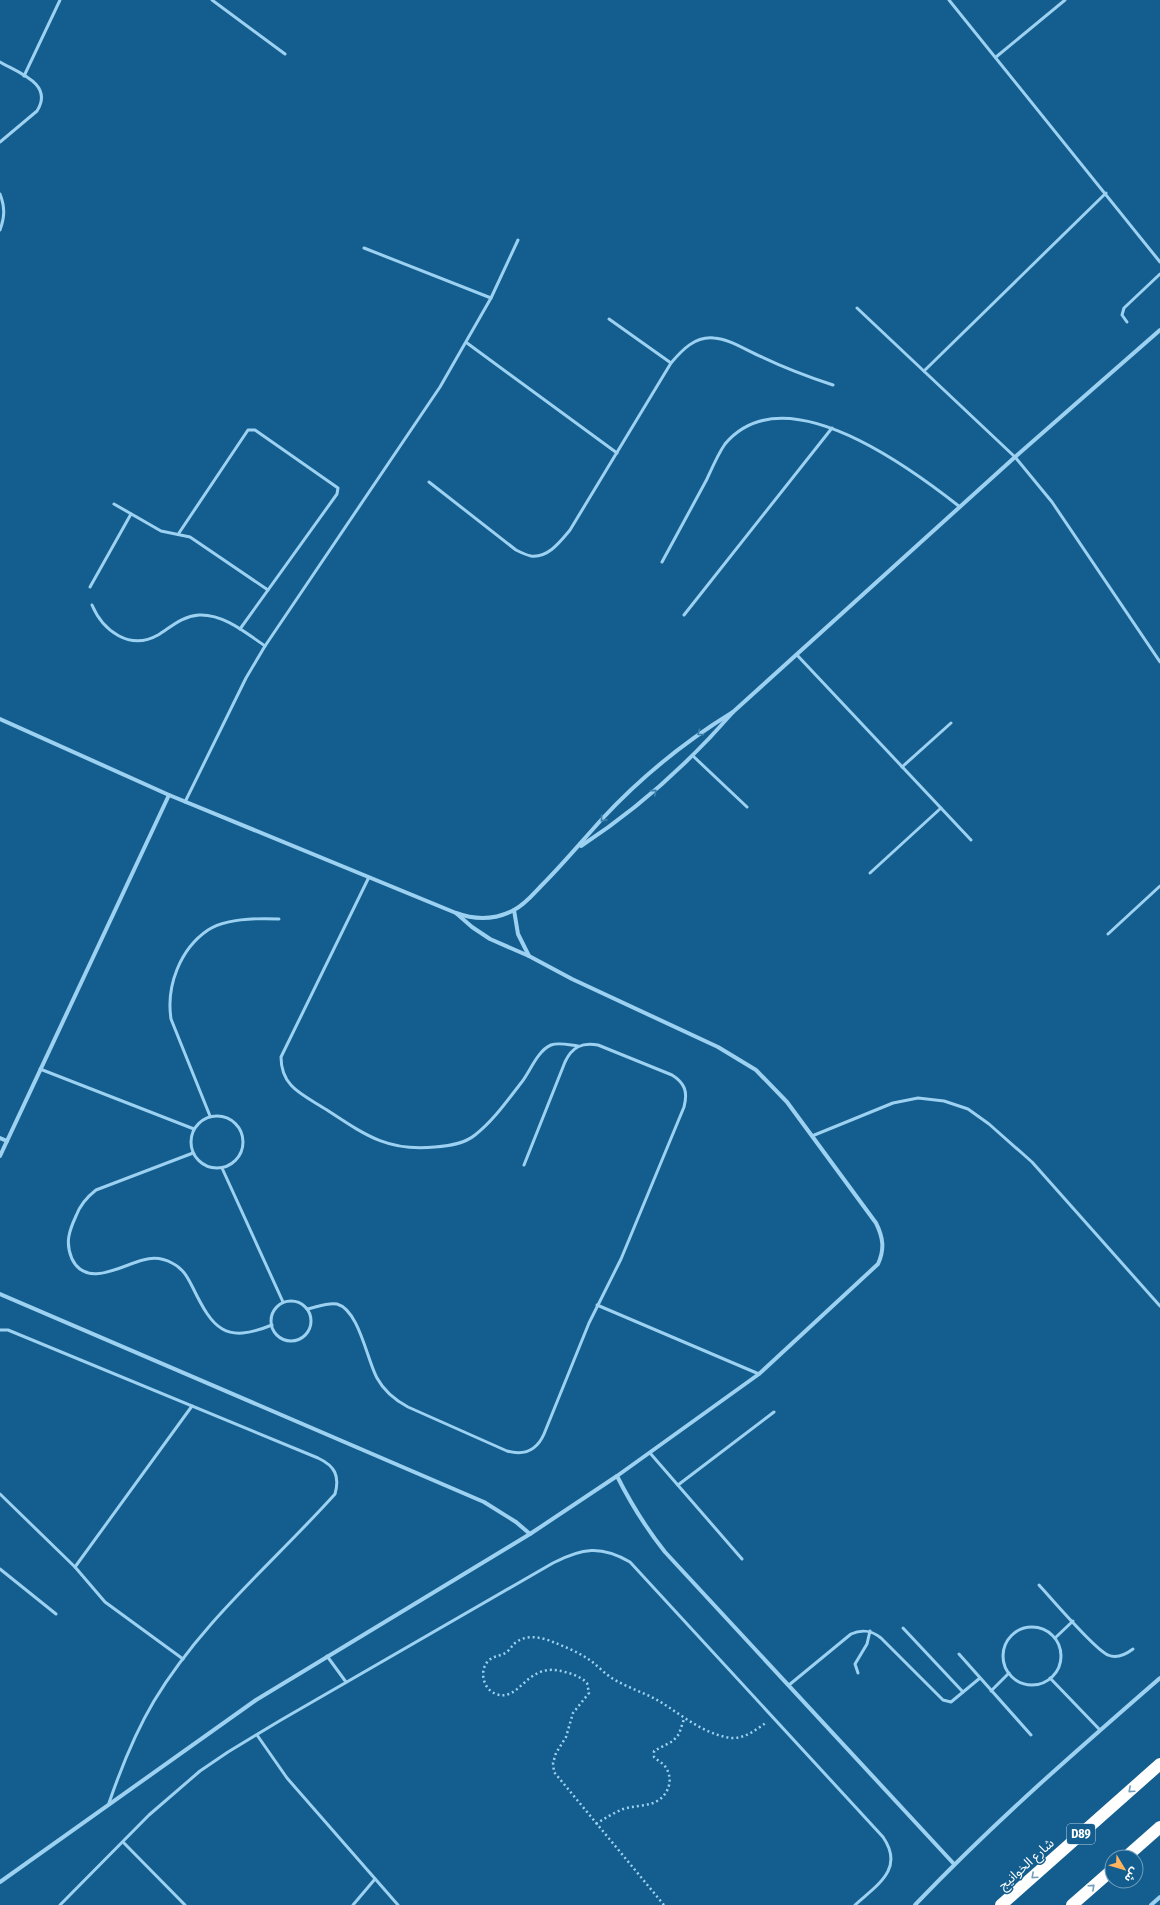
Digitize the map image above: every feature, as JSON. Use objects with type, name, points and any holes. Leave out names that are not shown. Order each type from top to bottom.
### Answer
[{"type":"highway","name":"شارع الخوانيج","points":[[1001,1905],[1160,1764]]},
{"type":"highway","points":[[1135,1849],[1160,1827]]},
{"type":"highway","points":[[1072,1905],[1104,1877]]},
{"type":"street","points":[[577,849],[638,806],[693,756],[733,712],[1015,457],[1160,330]]},
{"type":"street","points":[[0,719],[169,795],[456,913],[479,918],[491,918],[514,910],[530,898],[577,849],[620,800],[651,770],[685,744],[733,712]]},
{"type":"street","points":[[0,1156],[169,795]]},
{"type":"street","points":[[514,910],[518,934],[529,956]]},
{"type":"street","points":[[0,1882],[233,1716],[327,1656],[530,1534],[650,1453],[759,1374],[878,1264],[883,1250],[883,1240],[876,1223],[773,1086],[756,1070],[738,1058],[572,980],[529,956],[490,939],[472,927],[456,913]]},
{"type":"street","points":[[0,1138],[7,1141]]},
{"type":"street","points":[[0,1294],[484,1502],[516,1522],[530,1534]]},
{"type":"street","points":[[617,1476],[631,1503],[665,1552],[954,1864]]},
{"type":"street","points":[[915,1905],[954,1864],[1100,1730],[1160,1678]]},
{"type":"street","points":[[1151,1905],[1160,1897]]},
{"type":"lane","points":[[24,76],[60,0]]},
{"type":"lane","points":[[212,0],[285,54]]},
{"type":"lane","points":[[949,0],[1106,193],[1160,262]]},
{"type":"lane","points":[[996,58],[1065,0]]},
{"type":"lane","points":[[0,62],[24,76],[41,89],[43,96],[42,104],[32,116],[0,142]]},
{"type":"lane","points":[[924,372],[1106,193]]},
{"type":"lane","points":[[0,194],[4,206],[4,218],[0,230]]},
{"type":"lane","points":[[186,802],[246,678],[265,646],[410,434],[467,343],[491,298],[518,240]]},
{"type":"lane","points":[[364,248],[491,298]]},
{"type":"lane","points":[[1127,322],[1122,315],[1124,308],[1160,276]]},
{"type":"lane","points":[[857,308],[1015,457],[1052,502],[1160,662]]},
{"type":"lane","points":[[609,319],[671,363]]},
{"type":"lane","points":[[430,482],[516,550],[531,556],[546,553],[560,543],[570,530],[671,363],[682,349],[696,340],[713,338],[833,385]]},
{"type":"lane","points":[[467,343],[617,453]]},
{"type":"lane","points":[[662,562],[725,445],[747,426],[775,418],[804,420],[832,428],[890,457],[930,483],[960,507]]},
{"type":"lane","points":[[684,615],[832,428]]},
{"type":"lane","points":[[179,533],[248,430],[255,430],[335,485],[338,491],[240,629]]},
{"type":"lane","points":[[114,504],[161,530],[179,533],[195,540],[268,590]]},
{"type":"lane","points":[[90,587],[131,514]]},
{"type":"lane","points":[[92,605],[98,618],[107,629],[118,636],[132,640],[146,640],[158,635],[184,618],[198,615],[214,617],[240,629],[265,646]]},
{"type":"lane","points":[[797,655],[970,840]]},
{"type":"lane","points":[[902,767],[951,723]]},
{"type":"lane","points":[[693,756],[747,807]]},
{"type":"lane","points":[[870,873],[941,808]]},
{"type":"lane","points":[[307,1309],[330,1304],[338,1304],[351,1313],[377,1378],[394,1399],[408,1407],[516,1454],[530,1451],[540,1443],[597,1305],[621,1259],[687,1098],[685,1088],[680,1080],[672,1075],[598,1045],[588,1044],[578,1046],[559,1044],[550,1046],[543,1051],[524,1079],[492,1118],[474,1136],[452,1146],[409,1148],[389,1145],[371,1138],[295,1089],[286,1081],[281,1069],[281,1057],[369,877]]},
{"type":"lane","points":[[1108,934],[1160,886]]},
{"type":"lane","points":[[210,1116],[171,1019],[170,999],[178,966],[191,945],[209,930],[231,922],[256,918],[279,919]]},
{"type":"lane","points":[[524,1165],[565,1062],[570,1053],[578,1046]]},
{"type":"lane","points":[[40,1069],[194,1129]]},
{"type":"lane","points":[[812,1136],[893,1103],[918,1098],[944,1101],[968,1110],[989,1124],[1032,1162],[1160,1306]]},
{"type":"lane","points":[[210,1116],[222,1116],[233,1120],[241,1130],[244,1142],[241,1154],[234,1163],[222,1168],[210,1168],[200,1162],[193,1152],[191,1141],[194,1129],[201,1121],[210,1116]]},
{"type":"lane","points":[[193,1152],[96,1190],[88,1197],[76,1215],[68,1235],[68,1249],[73,1261],[84,1270],[98,1274],[112,1272],[143,1260],[153,1258],[164,1259],[182,1270],[204,1311],[213,1323],[225,1331],[238,1334],[252,1333],[272,1325]]},
{"type":"lane","points":[[222,1168],[283,1302]]},
{"type":"lane","points":[[292,1300],[300,1303],[307,1309],[311,1324],[303,1337],[288,1341],[275,1333],[272,1325],[274,1312],[283,1302],[292,1300]]},
{"type":"lane","points":[[597,1305],[759,1374]]},
{"type":"lane","points":[[0,1330],[8,1330],[329,1463],[336,1472],[338,1483],[335,1494],[229,1604],[183,1659],[154,1701],[120,1771],[109,1803]]},
{"type":"lane","points":[[75,1567],[192,1406]]},
{"type":"lane","points":[[678,1485],[774,1412]]},
{"type":"lane","points":[[650,1453],[742,1559]]},
{"type":"lane","points":[[0,1494],[75,1567],[101,1598],[114,1610],[183,1659]]},
{"type":"lane","points":[[60,1905],[174,1792],[222,1756],[346,1682],[553,1563],[584,1550],[600,1550],[616,1554],[630,1562],[883,1837],[890,1847],[892,1859],[889,1871],[881,1881],[855,1905]]},
{"type":"lane","points":[[0,1569],[56,1614]]},
{"type":"lane","points":[[1039,1584],[1106,1655],[1116,1657],[1125,1655],[1133,1649]]},
{"type":"lane","points":[[1055,1638],[1073,1621]]},
{"type":"lane","points":[[1031,1627],[1040,1628],[1055,1638],[1059,1646],[1060,1664],[1050,1678],[1042,1683],[1033,1685],[1024,1684],[1009,1673],[1003,1656],[1008,1639],[1014,1633],[1031,1627]]},
{"type":"lane","points":[[903,1628],[963,1692]]},
{"type":"lane","points":[[788,1684],[851,1634],[857,1631],[870,1631],[881,1638],[943,1700],[950,1702],[980,1678]]},
{"type":"lane","points":[[858,1673],[855,1664],[867,1644],[870,1631]]},
{"type":"lane","points":[[958,1654],[1031,1736]]},
{"type":"lane","points":[[327,1656],[346,1682]]},
{"type":"lane","points":[[991,1691],[1009,1673]]},
{"type":"lane","points":[[1050,1678],[1100,1730]]},
{"type":"lane","points":[[257,1735],[287,1778],[398,1905]]},
{"type":"lane","points":[[123,1842],[185,1905]]},
{"type":"lane","points":[[353,1905],[375,1879]]},
{"type":"path","points":[[664,1905],[554,1772],[553,1763],[556,1753],[568,1732],[573,1713],[589,1693],[586,1683],[570,1673],[558,1669],[547,1670],[527,1678],[514,1692],[500,1696],[487,1688],[484,1681],[484,1666],[488,1661],[506,1652],[522,1639],[543,1639],[582,1656],[610,1677],[658,1701],[684,1718],[716,1734],[732,1738],[753,1732],[773,1718]]},
{"type":"path","points":[[596,1824],[623,1810],[652,1803],[665,1794],[669,1787],[668,1771],[664,1765],[654,1757],[654,1751],[673,1740],[679,1734],[684,1718]]}]
